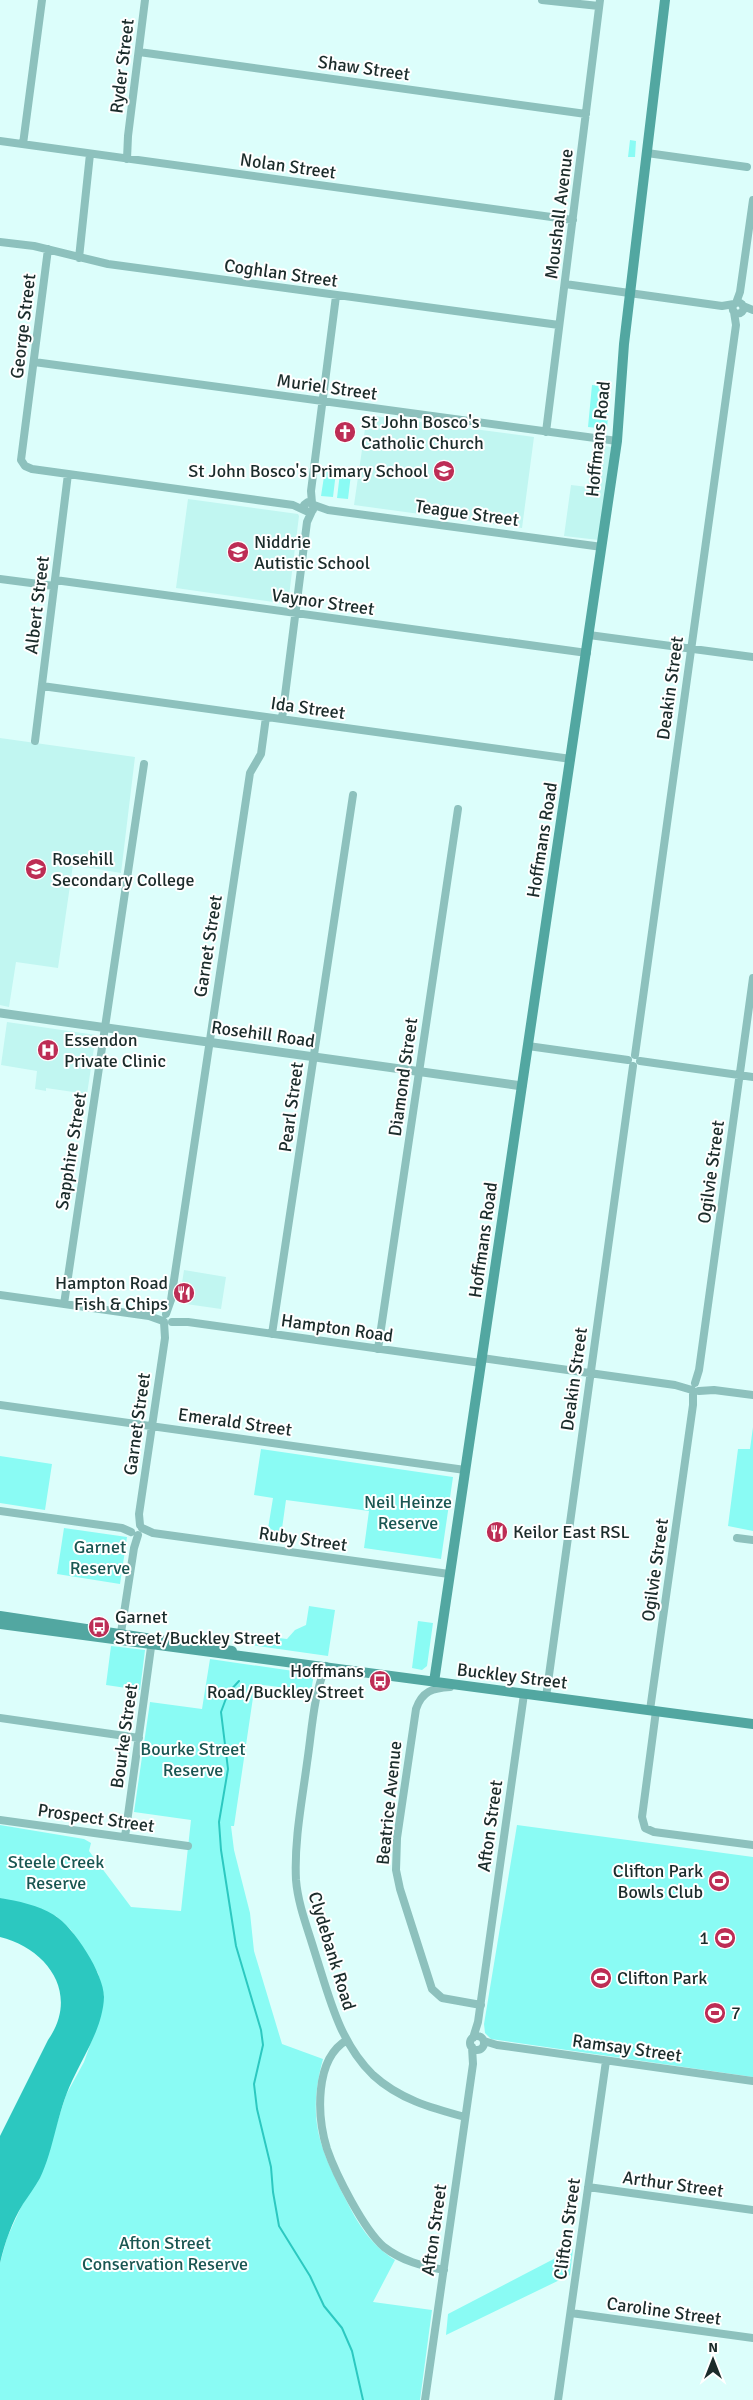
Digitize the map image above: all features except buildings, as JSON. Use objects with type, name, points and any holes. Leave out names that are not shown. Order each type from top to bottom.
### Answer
[{"type":"main road","name":"Hoffmans Road","points":[[434,1682],[602,547],[616,441],[630,292],[665,0]]},
{"type":"main road","name":"Buckley Street","points":[[0,1616],[219,1655],[268,1658],[462,1686],[753,1724]]},
{"type":"main road","name":"Buckley Street","points":[[0,1624],[121,1637]]},
{"type":"street","points":[[23,144],[42,0]]},
{"type":"street","name":"Ryder Street","points":[[125,159],[145,0]]},
{"type":"street","points":[[542,0],[581,5],[600,5]]},
{"type":"street","name":"Moushall Avenue","points":[[546,432],[600,5]]},
{"type":"street","name":"Shaw Street","points":[[138,52],[586,114]]},
{"type":"street","name":"Nolan Street","points":[[0,141],[573,220]]},
{"type":"street","points":[[79,258],[93,154]]},
{"type":"street","points":[[647,154],[747,167]]},
{"type":"street","points":[[738,308],[753,200]]},
{"type":"street","name":"Coghlan Street","points":[[0,242],[48,249],[79,258],[336,296],[559,325]]},
{"type":"street","name":"George Street","points":[[24,466],[22,460],[48,249]]},
{"type":"street","points":[[565,284],[753,310]]},
{"type":"street","points":[[282,719],[336,296]]},
{"type":"street","name":"Deakin Street","points":[[546,1697],[738,308]]},
{"type":"street","name":"Muriel Street","points":[[34,362],[616,441]]},
{"type":"street","name":"Teague Street","points":[[24,466],[68,474],[602,547]]},
{"type":"street","name":"Albert Street","points":[[35,741],[68,474]]},
{"type":"street","name":"Vaynor Street","points":[[0,579],[54,583],[296,613],[587,653]]},
{"type":"street","points":[[589,635],[753,657]]},
{"type":"street","name":"Ida Street","points":[[42,686],[571,759]]},
{"type":"street","name":"Garnet Street","points":[[121,1637],[208,1042],[250,773],[261,754],[266,718]]},
{"type":"street","name":"Sapphire Street","points":[[64,1304],[144,764]]},
{"type":"street","name":"Pearl Street","points":[[272,1334],[353,795]]},
{"type":"street","name":"Diamond Street","points":[[378,1348],[458,809]]},
{"type":"street","name":"Ogilvie Street","points":[[753,978],[693,1405],[653,1711],[642,1817],[643,1825],[654,1832],[753,1845]]},
{"type":"street","name":"Rosehill Road","points":[[0,1015],[522,1086]]},
{"type":"street","points":[[528,1046],[753,1077]]},
{"type":"street","name":"Hampton Road","points":[[0,1296],[378,1348],[590,1372],[696,1387]]},
{"type":"street","points":[[696,1387],[753,1395]]},
{"type":"street","name":"Emerald Street","points":[[0,1405],[465,1470]]},
{"type":"street","name":"Ruby Street","points":[[0,1511],[449,1574]]},
{"type":"street","points":[[737,1538],[753,1540]]},
{"type":"street","name":"Bourke Street","points":[[125,1837],[152,1642]]},
{"type":"street","name":"Clydebank Road","points":[[326,1666],[318,1693],[298,1835],[296,1879],[307,1926],[336,2020],[364,2065],[393,2090],[429,2108],[465,2117]]},
{"type":"street","name":"Beatrice Avenue","points":[[462,1686],[429,1691],[420,1697],[416,1709],[397,1838],[396,1863],[398,1879],[432,1989],[442,1998],[481,2005]]},
{"type":"street","name":"Afton Street","points":[[425,2400],[472,2064],[478,2044],[478,2022],[524,1694]]},
{"type":"street","points":[[0,1718],[139,1738]]},
{"type":"street","name":"Prospect Street","points":[[0,1820],[188,1846]]},
{"type":"street","points":[[347,2040],[333,2051],[322,2088],[322,2119],[327,2149],[366,2226],[383,2246],[413,2264],[444,2270]]},
{"type":"street","name":"Ramsay Street","points":[[478,2044],[497,2045],[753,2081]]},
{"type":"street","name":"Clifton Street","points":[[558,2400],[606,2061]]},
{"type":"street","name":"Arthur Street","points":[[588,2187],[753,2210]]},
{"type":"street","name":"Caroline Street","points":[[571,2313],[753,2338]]},
{"type":"shaded area","name":"St John Bosco's Primary School","points":[[367,415],[534,437],[522,528],[354,505]]},
{"type":"shaded area","points":[[593,444],[611,447],[599,540],[564,536],[571,485],[588,487]]},
{"type":"shaded area","name":"Niddrie Autistic School","points":[[188,499],[298,514],[288,604],[176,588]]},
{"type":"shaded area","name":"Rosehill Secondary College","points":[[0,738],[135,757],[121,873],[73,865],[58,968],[16,962],[9,1007],[0,1005]]},
{"type":"shaded area","name":"Essendon Private Clinic","points":[[7,1022],[96,1035],[87,1094],[46,1088],[46,1091],[35,1089],[37,1071],[1,1065]]},
{"type":"shaded area","points":[[184,1270],[226,1277],[221,1309],[179,1303]]},
{"type":"shaded area","points":[[0,1898],[35,1906],[62,1921],[79,1940],[93,1964],[103,1987],[104,1997],[97,2030],[67,2093],[45,2167],[15,2218],[0,2263],[0,2136],[57,2023],[61,2006],[60,1990],[54,1976],[45,1963],[17,1943],[0,1937]]},
{"type":"green space","points":[[630,140],[636,141],[635,157],[628,157]]},
{"type":"green space","points":[[592,385],[610,387],[607,429],[588,427]]},
{"type":"green space","points":[[325,470],[336,472],[333,497],[321,496]]},
{"type":"green space","points":[[340,473],[351,474],[348,499],[337,498]]},
{"type":"green space","points":[[753,1427],[753,1531],[728,1526],[738,1449],[750,1449]]},
{"type":"green space","name":"Neil Heinze Reserve","points":[[261,1449],[453,1477],[441,1559],[364,1548],[369,1511],[286,1500],[280,1543],[266,1541],[273,1498],[254,1495]]},
{"type":"green space","points":[[0,1456],[52,1464],[45,1510],[0,1503]]},
{"type":"green space","name":"Garnet Reserve","points":[[64,1528],[127,1537],[120,1584],[57,1574]]},
{"type":"green space","points":[[309,1606],[335,1610],[328,1656],[251,1645],[253,1635],[287,1639],[295,1630],[306,1625]]},
{"type":"green space","points":[[418,1621],[433,1623],[427,1666],[422,1670],[412,1668]]},
{"type":"green space","name":"Bourke Street Reserve","points":[[111,1646],[145,1650],[140,1690],[106,1685]]},
{"type":"green space","name":"Afton Street Conservation Reserve","points":[[210,1659],[314,1674],[311,1691],[255,1684],[234,1826],[231,1826],[234,1850],[250,1913],[254,1951],[282,2044],[323,2059],[318,2080],[316,2116],[318,2132],[328,2163],[360,2225],[378,2247],[395,2260],[373,2302],[432,2310],[420,2400],[0,2400],[0,2263],[7,2238],[22,2205],[40,2177],[66,2095],[84,2062],[97,2026],[104,1996],[98,1973],[71,1930],[56,1916],[0,1898],[0,1825],[84,1839],[91,1843],[89,1851],[131,1907],[181,1911],[191,1820],[134,1812],[150,1702],[202,1709]]},
{"type":"green space","name":"Clifton Park","points":[[517,1825],[753,1857],[753,2077],[491,2039],[485,2033],[484,2024]]},
{"type":"green space","points":[[573,2249],[570,2275],[446,2335],[448,2314]]},
{"type":"waterway","points":[[239,1681],[228,1693],[221,1712],[228,1769],[219,1822],[221,1850],[236,1946],[261,2030],[263,2045],[254,2084],[257,2109],[271,2167],[279,2226],[310,2276],[324,2306],[342,2328],[352,2351],[363,2400]]},
{"type":"place","name":"St John Bosco's Catholic Church","points":[[345,432]]},
{"type":"place","name":"St John Bosco's Primary School","points":[[444,471]]},
{"type":"place","name":"Niddrie Autistic School","points":[[238,552]]},
{"type":"place","name":"Rosehill Secondary College","points":[[36,869]]},
{"type":"place","name":"Essendon Private Clinic","points":[[48,1050]]},
{"type":"place","name":"Hampton Road Fish & Chips","points":[[184,1293]]},
{"type":"place","name":"Keilor East RSL","points":[[497,1532]]},
{"type":"place","name":"Garnet Street/Buckley Street","points":[[99,1627]]},
{"type":"place","name":"Hoffmans Road/Buckley Street","points":[[380,1681]]},
{"type":"place","name":"Clifton Park Bowls Club","points":[[719,1881]]},
{"type":"place","name":"1","points":[[725,1938]]},
{"type":"place","name":"Clifton Park","points":[[601,1978]]},
{"type":"place","name":"7","points":[[715,2013]]},
{"type":"park label","name":"Steele Creek Reserve","points":[[56,1872]]}]
